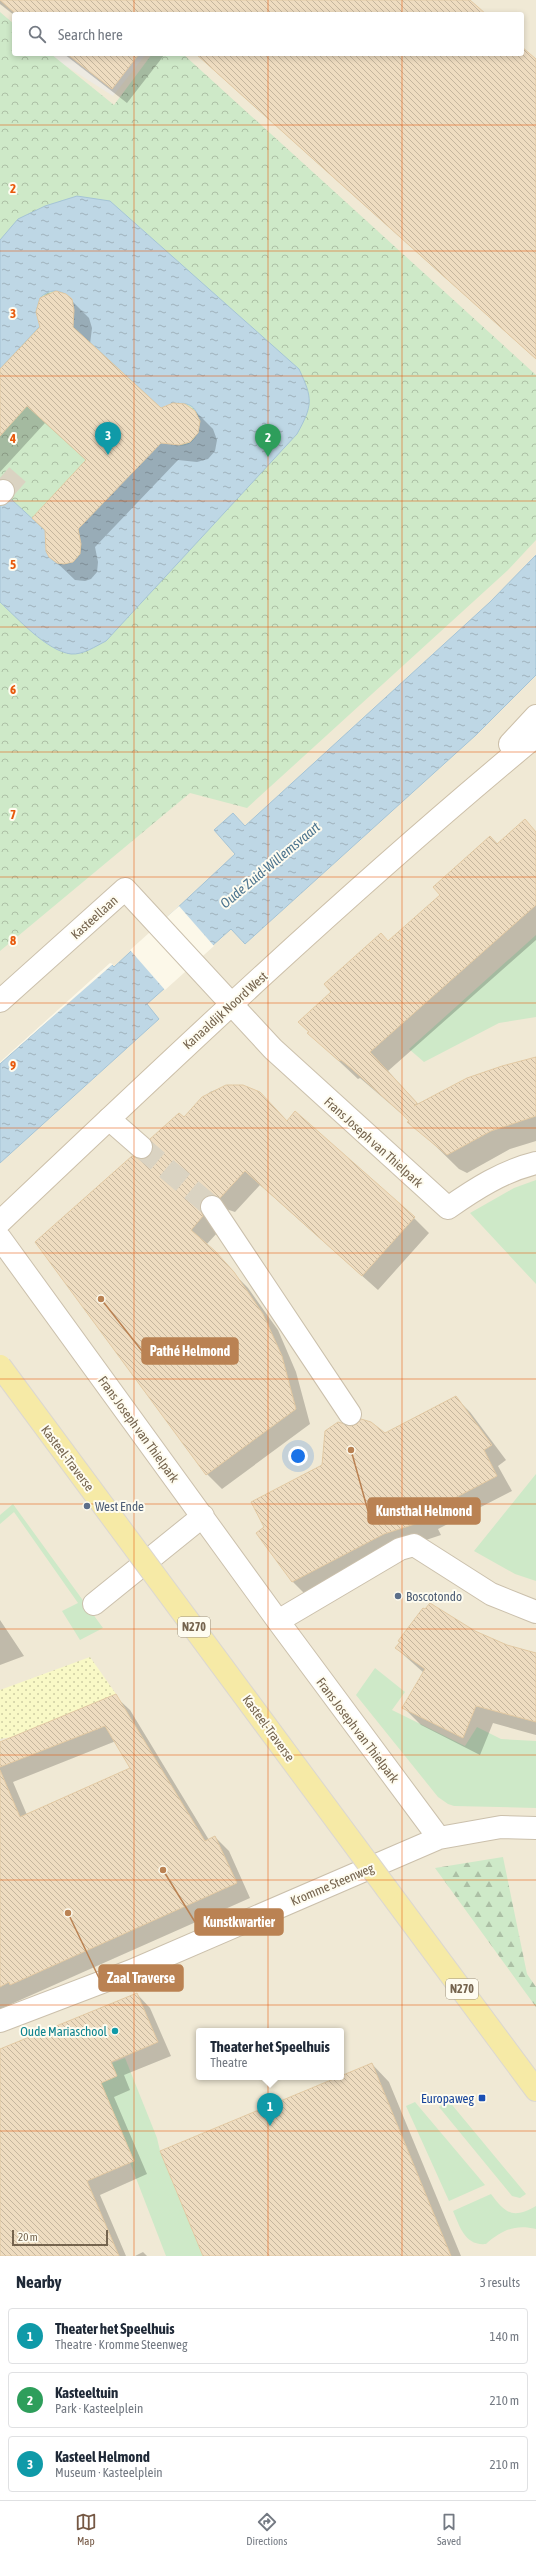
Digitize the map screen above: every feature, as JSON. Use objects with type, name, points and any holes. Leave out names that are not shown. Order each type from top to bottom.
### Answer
[{"type":"main road","name":"Kasteel-Traverse","points":[[0,1366],[536,2090]]},
{"type":"street","name":"Kanaaldijk Noord West","points":[[455,803],[536,716]]},
{"type":"street","name":"Kanaaldijk Noord West","points":[[0,1222],[232,1004],[455,803],[536,736]]},
{"type":"street","name":"Kasteellaan","points":[[0,1001],[125,889],[232,1004]]},
{"type":"street","name":"Frans Joseph van Thielpark","points":[[232,1004],[273,1049],[448,1208],[481,1185],[523,1166],[536,1163]]},
{"type":"street","points":[[109,1119],[141,1147]]},
{"type":"street","points":[[212,1207],[350,1414]]},
{"type":"street","name":"Frans Joseph van Thielpark","points":[[0,1238],[278,1621],[439,1838]]},
{"type":"street","points":[[94,1604],[203,1516]]},
{"type":"street","points":[[278,1621],[400,1549],[414,1545],[491,1594],[536,1612]]},
{"type":"street","name":"Kromme Steenweg","points":[[0,2020],[131,1971],[439,1838],[501,1827],[536,1828]]},
{"type":"shaded area","points":[[0,0],[536,0],[536,2256],[0,2256]]},
{"type":"shaded area","points":[[50,56],[144,56],[113,96]]},
{"type":"green space","points":[[0,12],[12,22],[12,56],[53,56],[114,105],[151,56],[185,56],[536,375],[536,540],[508,570],[247,808],[190,793],[0,951]]},
{"type":"green space","points":[[536,935],[536,1017],[499,1023],[424,1062],[409,1049]]},
{"type":"green space","points":[[536,1180],[536,1284],[470,1213],[514,1188]]},
{"type":"green space","points":[[536,1474],[536,1581],[515,1574],[474,1551]]},
{"type":"green space","points":[[13,1504],[103,1628],[80,1640],[62,1611],[78,1603],[14,1512],[0,1524],[0,1515]]},
{"type":"green space","points":[[375,1668],[405,1692],[392,1710],[465,1746],[477,1727],[501,1739],[536,1741],[536,1808],[454,1806],[438,1797],[356,1695]]},
{"type":"green space","points":[[503,1857],[527,1974],[536,1987],[536,2007],[435,1868]]},
{"type":"green space","points":[[125,2058],[157,2138],[160,2151],[203,2256],[166,2256],[97,2077],[115,2071],[112,2063]]},
{"type":"green space","points":[[448,2100],[526,2194],[520,2198],[512,2196],[439,2107]]},
{"type":"green space","points":[[415,2102],[485,2185],[449,2201],[406,2106]]},
{"type":"green space","points":[[491,2194],[501,2206],[510,2212],[521,2212],[536,2206],[536,2229],[522,2227],[509,2229],[486,2244],[479,2244],[468,2239],[461,2229],[453,2211]]},
{"type":"sand","points":[[90,1657],[116,1694],[11,1737],[0,1739],[0,1690]]},
{"type":"water","points":[[77,196],[110,201],[299,369],[307,388],[309,402],[306,416],[297,434],[106,641],[85,652],[71,654],[62,652],[42,640],[0,602],[0,489],[50,535],[46,551],[52,559],[59,564],[67,564],[74,561],[79,556],[81,549],[80,541],[74,533],[164,439],[179,445],[190,443],[197,435],[199,424],[197,413],[191,406],[179,404],[163,410],[69,323],[73,315],[73,308],[71,301],[61,292],[54,291],[47,293],[40,298],[36,312],[42,324],[0,369],[0,240],[18,219],[45,206]]},
{"type":"water","name":"Oude Zuid-Willemsvaart","points":[[536,555],[536,675],[476,735],[245,944],[231,929],[147,1004],[159,1019],[0,1163],[0,1064],[111,964],[114,967],[235,854],[214,830],[233,813],[245,826],[490,602]]},
{"type":"pier","points":[[179,906],[214,946],[165,990],[130,950]]},
{"type":"pier","points":[[110,963],[113,964],[0,1063],[0,1062]]},
{"type":"building","points":[[0,0],[470,0],[484,12],[14,12]]},
{"type":"building","points":[[524,49],[536,59],[536,359],[198,56],[524,56]]},
{"type":"building","points":[[70,56],[137,56],[112,89]]},
{"type":"building","points":[[56,291],[66,294],[72,299],[74,310],[73,327],[161,408],[173,403],[185,404],[195,411],[200,421],[198,433],[190,442],[179,445],[161,443],[78,529],[81,544],[80,554],[73,562],[64,564],[57,563],[49,557],[46,551],[45,530],[32,518],[86,460],[27,406],[0,436],[0,369],[40,327],[36,312],[40,298]]},
{"type":"building","points":[[525,819],[536,832],[536,905],[370,1052],[417,1103],[414,1106],[467,1078],[502,1066],[536,1057],[536,1116],[491,1131],[447,1155],[407,1122],[409,1121],[401,1113],[352,1069],[341,1060],[339,1061],[307,1033],[309,1032],[298,1022],[331,992],[324,984],[381,933],[388,941],[440,895],[433,887],[490,836],[497,844]]},
{"type":"building","points":[[226,1085],[243,1085],[260,1092],[287,1121],[295,1111],[415,1217],[362,1276],[245,1171],[220,1198],[211,1195],[201,1201],[200,1208],[203,1216],[191,1230],[215,1251],[234,1272],[263,1314],[282,1356],[296,1409],[206,1475],[35,1242],[132,1156],[139,1159],[150,1155],[153,1149],[150,1139],[179,1113],[184,1117],[202,1097]]},
{"type":"building","points":[[456,1396],[492,1445],[484,1450],[497,1476],[424,1514],[427,1520],[384,1534],[292,1582],[256,1533],[264,1527],[251,1502],[322,1465],[325,1431],[338,1422],[351,1426],[357,1424],[361,1419],[371,1422],[385,1433]]},
{"type":"building","points":[[430,1603],[475,1631],[507,1645],[536,1653],[536,1722],[476,1706],[463,1738],[402,1708],[425,1669],[395,1648],[400,1642],[398,1641],[423,1608],[425,1609]]},
{"type":"building","points":[[116,1694],[205,1841],[215,1836],[237,1883],[10,1985],[9,1982],[0,1987],[0,1770],[20,1817],[130,1768],[105,1726],[0,1767],[0,1742]]},
{"type":"building","points":[[137,1993],[158,2042],[111,2062],[117,2076],[101,2083],[134,2161],[87,2181],[119,2256],[0,2256],[0,2049]]},
{"type":"building","points":[[372,2063],[451,2256],[203,2256],[160,2151],[331,2080],[344,2080],[344,2075]]},
{"type":"tunnel","points":[[3,491],[18,474]]},
{"type":"tunnel","points":[[141,1147],[212,1207]]},
{"type":"place","name":"Kasteel Helmond","points":[[108,455]]},
{"type":"place","name":"Kasteeltuin","points":[[268,457]]},
{"type":"place","name":"Pathé Helmond","points":[[101,1299]]},
{"type":"place","name":"Kunsthal Helmond","points":[[351,1450]]},
{"type":"place","name":"West Ende","points":[[87,1506]]},
{"type":"place","name":"Boscotondo","points":[[398,1596]]},
{"type":"place","name":"Kunstkwartier","points":[[163,1870]]},
{"type":"place","name":"Zaal Traverse","points":[[68,1913]]},
{"type":"place","name":"Oude Mariaschool","points":[[115,2031]]},
{"type":"place","name":"Europaweg","points":[[482,2098]]},
{"type":"place","name":"Theater het Speelhuis","points":[[270,2126]]}]
